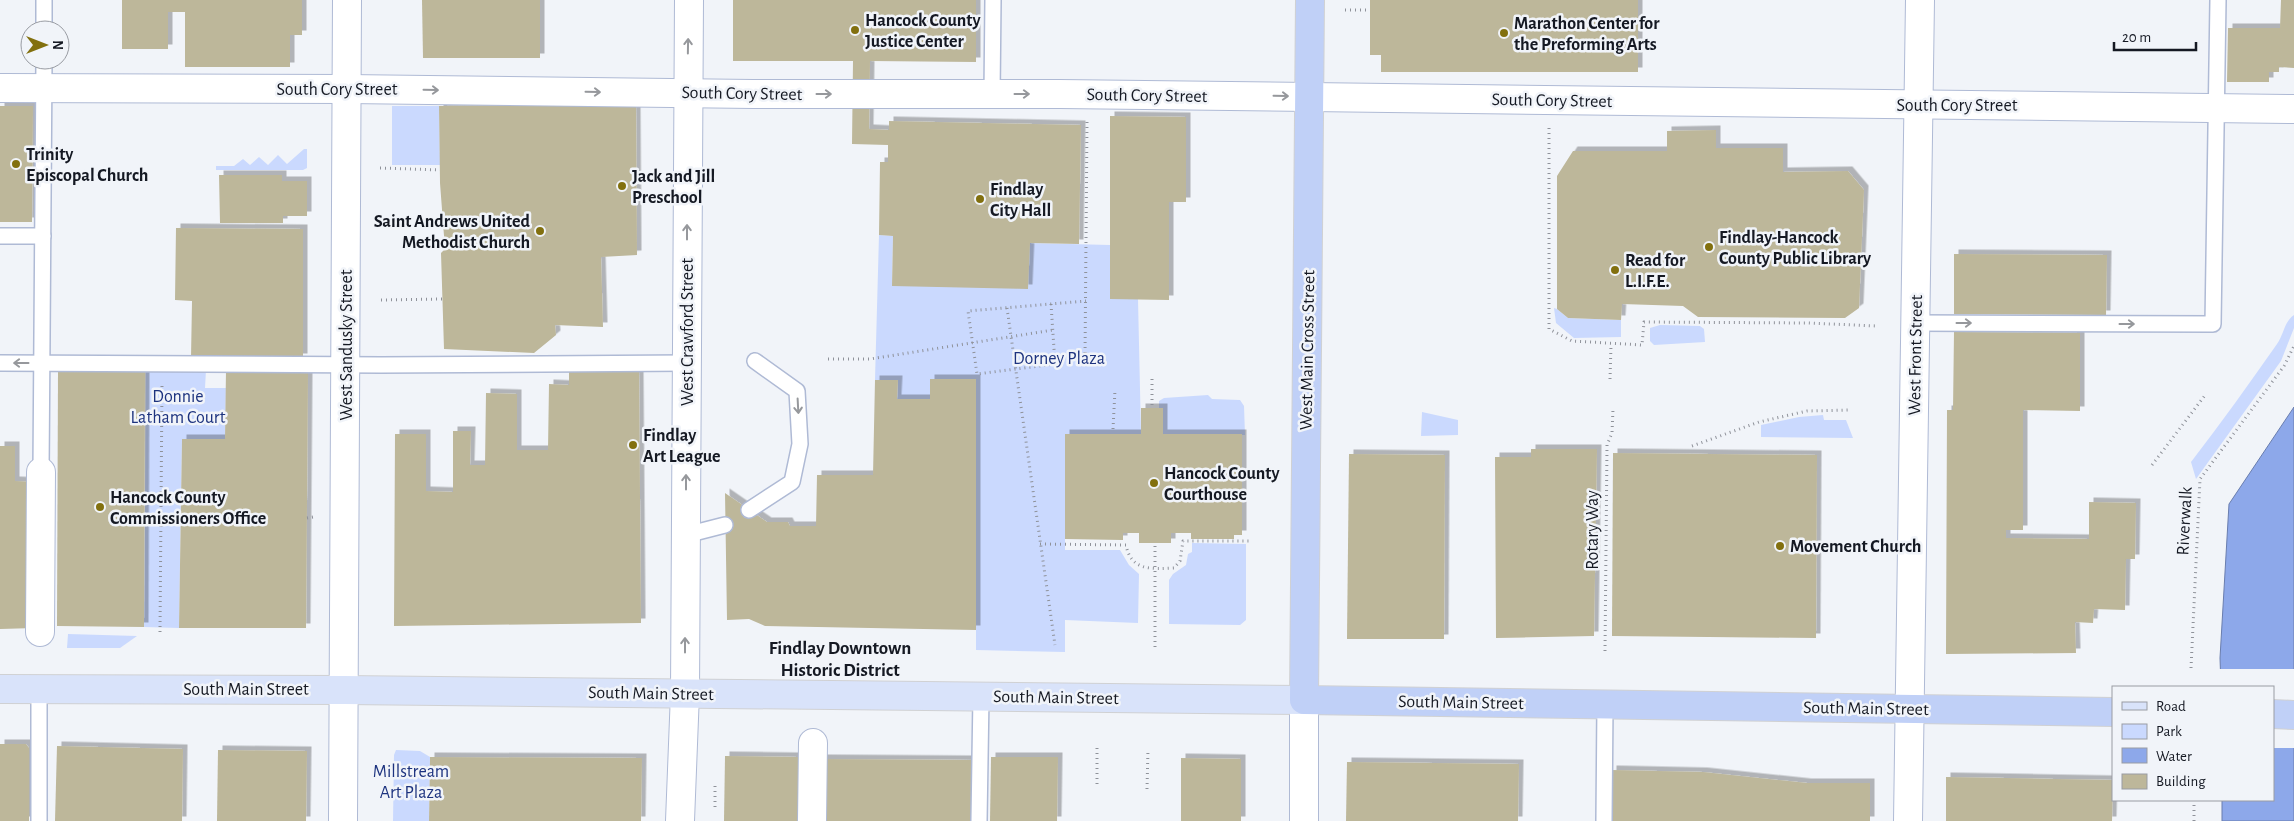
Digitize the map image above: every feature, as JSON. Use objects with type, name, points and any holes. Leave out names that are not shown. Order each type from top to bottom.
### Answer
[{"type":"highway","name":"West Main Cross Street","points":[[1304,700],[1310,0]]},
{"type":"highway","name":"South Main Street","points":[[1304,700],[2112,712]]},
{"type":"highway","points":[[2274,714],[2294,715]]},
{"type":"main road","name":"South Main Street","points":[[0,689],[344,690],[1304,700]]},
{"type":"street","name":"West Sandusky Street","points":[[344,821],[347,0]]},
{"type":"street","name":"West Crawford Street","points":[[680,821],[685,694],[689,0]]},
{"type":"street","name":"West Front Street","points":[[1908,821],[1920,0]]},
{"type":"street","name":"South Cory Street","points":[[0,88],[1087,94],[2294,109]]},
{"type":"street","points":[[40,632],[41,472]]},
{"type":"street","points":[[1304,700],[1304,821]]},
{"type":"street","points":[[812,743],[812,821]]},
{"type":"lane","points":[[44,0],[44,20]]},
{"type":"lane","points":[[992,94],[993,0]]},
{"type":"lane","points":[[1915,323],[2213,324],[2218,0]]},
{"type":"lane","points":[[41,472],[44,70]]},
{"type":"lane","points":[[0,236],[43,236]]},
{"type":"lane","points":[[749,510],[792,482],[800,444],[797,391],[755,361]]},
{"type":"lane","points":[[0,363],[346,365],[687,363]]},
{"type":"lane","points":[[686,535],[725,525]]},
{"type":"lane","points":[[39,689],[39,821]]},
{"type":"lane","points":[[979,821],[981,696]]},
{"type":"lane","points":[[1604,821],[1605,704]]},
{"type":"path","points":[[1344,10],[1370,10]]},
{"type":"path","points":[[1085,358],[1087,94]]},
{"type":"path","points":[[1549,100],[1549,329],[1572,341],[1642,344],[1644,322],[1808,323],[1878,326]]},
{"type":"path","points":[[380,168],[440,170]]},
{"type":"path","points":[[381,300],[442,299]]},
{"type":"path","points":[[1051,304],[1055,364],[977,374],[968,311],[1086,301]]},
{"type":"path","points":[[1007,308],[1055,645]]},
{"type":"path","points":[[828,359],[870,359],[1053,330]]},
{"type":"path","points":[[1610,379],[1611,344]]},
{"type":"path","name":"Riverwalk","points":[[2191,668],[2200,479],[2284,366],[2294,346]]},
{"type":"path","points":[[1076,358],[1106,358]]},
{"type":"path","points":[[160,632],[162,364]]},
{"type":"path","points":[[1152,379],[1152,408]]},
{"type":"path","points":[[1113,429],[1115,390]]},
{"type":"path","points":[[2152,465],[2206,394]]},
{"type":"path","name":"Rotary Way","points":[[1605,651],[1607,445],[1612,433],[1614,409]]},
{"type":"path","points":[[1692,446],[1769,420],[1807,412],[1850,410]]},
{"type":"path","points":[[306,518],[313,518]]},
{"type":"path","points":[[1040,544],[1126,545],[1128,556],[1138,565],[1156,569],[1174,568],[1180,561],[1183,541],[1249,541]]},
{"type":"path","points":[[1155,543],[1155,646]]},
{"type":"path","points":[[1096,748],[1097,788]]},
{"type":"path","points":[[1147,790],[1148,749]]},
{"type":"path","points":[[715,786],[715,807]]},
{"type":"path","points":[[2194,801],[2194,821]]},
{"type":"green space","points":[[392,106],[439,106],[440,165],[392,165]]},
{"type":"green space","points":[[304,149],[307,149],[307,168],[303,170],[216,170],[216,166],[234,166],[243,159],[250,165],[259,157],[268,165],[278,155],[287,164]]},
{"type":"green space","name":"Dorney Plaza","points":[[879,235],[893,236],[892,286],[1030,243],[1110,245],[1110,299],[1138,299],[1141,434],[1065,434],[1065,550],[1120,550],[1129,565],[1139,574],[1138,623],[1065,620],[1065,652],[976,650],[976,379],[930,379],[930,399],[897,399],[898,380],[875,380]]},
{"type":"green space","points":[[1554,308],[1568,318],[1621,320],[1621,337],[1574,338],[1556,323]]},
{"type":"green space","points":[[2294,315],[2294,328],[2281,361],[2196,479],[2191,462],[2277,344],[2288,321]]},
{"type":"green space","points":[[1660,325],[1700,326],[1704,329],[1705,342],[1654,345],[1650,341],[1650,328]]},
{"type":"green space","name":"Donnie Latham Court","points":[[146,370],[206,370],[205,388],[226,388],[225,439],[182,439],[179,628],[144,627]]},
{"type":"green space","points":[[1208,395],[1212,399],[1240,400],[1244,406],[1245,435],[1163,434],[1163,408],[1159,408],[1159,401],[1164,398]]},
{"type":"green space","points":[[1422,412],[1458,420],[1458,435],[1421,436]]},
{"type":"green space","points":[[1823,415],[1824,420],[1846,420],[1853,438],[1761,437],[1761,425],[1799,417]]},
{"type":"green space","points":[[1192,543],[1246,544],[1246,620],[1240,625],[1169,624],[1169,580],[1173,574],[1186,565],[1188,554],[1192,552]]},
{"type":"green space","points":[[68,634],[137,636],[120,648],[67,648]]},
{"type":"green space","name":"Millstream Art Plaza","points":[[396,750],[420,751],[430,757],[429,821],[393,821],[394,755]]},
{"type":"water","points":[[2294,407],[2294,821],[2222,821],[2222,801],[2274,801],[2274,686],[2221,686],[2220,658],[2229,504]]},
{"type":"pier","points":[[2218,669],[2294,669],[2294,748],[2274,748],[2274,686],[2218,686]]},
{"type":"building","points":[[122,0],[302,0],[302,35],[290,35],[290,67],[185,67],[185,12],[168,12],[168,49],[122,49]]},
{"type":"building","points":[[422,0],[540,0],[540,58],[423,58]]},
{"type":"building","name":"Findlay City Hall","points":[[733,0],[976,0],[976,62],[870,61],[869,129],[889,130],[889,121],[1081,125],[1079,244],[1030,243],[1028,289],[892,286],[893,236],[879,235],[880,162],[888,162],[888,145],[852,144],[853,61],[733,61]]},
{"type":"building","name":"Marathon Center for the Preforming Arts","points":[[1370,0],[1638,0],[1638,72],[1381,72],[1381,55],[1370,55]]},
{"type":"building","points":[[2281,0],[2294,0],[2294,68],[2279,67],[2279,72],[2269,72],[2269,82],[2227,82],[2228,28],[2280,28]]},
{"type":"building","name":"Saint Andrews United Methodist Church","points":[[636,105],[637,255],[601,257],[603,327],[555,325],[556,335],[534,353],[444,349],[441,253],[445,249],[440,183],[439,106]]},
{"type":"building","name":"Trinity Episcopal Church","points":[[0,106],[33,106],[32,222],[0,222]]},
{"type":"building","points":[[1110,116],[1186,117],[1186,202],[1169,202],[1169,300],[1110,299]]},
{"type":"building","name":"Findlay-Hancock County Public Library","points":[[1716,130],[1716,148],[1783,148],[1783,172],[1848,171],[1864,190],[1859,308],[1845,318],[1698,317],[1683,306],[1622,304],[1621,320],[1568,318],[1557,309],[1557,176],[1573,151],[1667,151],[1667,131]]},
{"type":"building","points":[[219,175],[282,175],[282,181],[307,181],[307,216],[283,216],[283,223],[220,223]]},
{"type":"building","points":[[176,228],[303,229],[303,358],[191,358],[192,301],[175,300]]},
{"type":"building","points":[[1954,254],[2107,255],[2106,315],[1954,314]]},
{"type":"building","points":[[1954,332],[2080,333],[2080,411],[2023,410],[2023,530],[2006,530],[2006,538],[2089,539],[2089,502],[2136,503],[2135,559],[2126,559],[2125,610],[2094,609],[2093,623],[2075,622],[2076,653],[1946,654],[1947,410],[1953,410]]},
{"type":"building","points":[[58,370],[145,370],[144,627],[57,626]]},
{"type":"building","points":[[226,370],[308,373],[306,628],[179,628],[182,439],[225,439]]},
{"type":"building","points":[[569,371],[639,371],[641,623],[394,626],[395,434],[426,434],[426,491],[453,492],[453,431],[471,431],[470,465],[485,465],[486,393],[517,394],[517,450],[548,450],[549,384],[569,385]]},
{"type":"building","points":[[930,379],[976,379],[976,630],[765,626],[749,619],[727,620],[725,493],[767,522],[788,522],[790,526],[816,526],[817,475],[873,475],[875,380],[898,380],[897,399],[930,399]]},
{"type":"building","name":"Hancock County Courthouse","points":[[1141,408],[1163,408],[1163,434],[1242,434],[1242,535],[1234,535],[1234,539],[1191,539],[1191,533],[1171,533],[1171,543],[1139,543],[1139,533],[1123,533],[1123,540],[1065,539],[1065,434],[1141,434]]},
{"type":"building","points":[[0,446],[15,446],[15,481],[36,482],[35,628],[0,629]]},
{"type":"building","points":[[1531,449],[1597,449],[1594,636],[1496,638],[1495,457],[1531,457]]},
{"type":"building","points":[[1613,453],[1817,455],[1816,638],[1612,636]]},
{"type":"building","points":[[1349,454],[1445,455],[1444,639],[1347,639]]},
{"type":"building","points":[[0,744],[26,744],[29,748],[29,821],[0,821]]},
{"type":"building","points":[[57,746],[183,749],[182,821],[55,821]]},
{"type":"building","points":[[218,750],[307,751],[306,821],[217,821]]},
{"type":"building","points":[[725,756],[798,757],[798,821],[724,821]]},
{"type":"building","points":[[430,757],[642,758],[641,821],[429,821]]},
{"type":"building","points":[[991,757],[1058,757],[1057,821],[990,821]]},
{"type":"building","points":[[1181,758],[1241,759],[1241,821],[1181,821]]},
{"type":"building","points":[[821,759],[972,760],[971,821],[821,821]]},
{"type":"building","points":[[1347,762],[1519,764],[1518,821],[1346,821]]},
{"type":"building","points":[[1612,770],[1703,772],[1807,783],[1870,783],[1870,821],[1611,821]]},
{"type":"building","points":[[1946,777],[2112,780],[2112,821],[1946,821]]},
{"type":"place","name":"Hancock County Justice Center","points":[[855,30]]},
{"type":"place","name":"Marathon Center for the Preforming Arts","points":[[1504,33]]},
{"type":"place","name":"Trinity Episcopal Church","points":[[16,164]]},
{"type":"place","name":"Jack and Jill Preschool","points":[[622,186]]},
{"type":"place","name":"Findlay City Hall","points":[[980,199]]},
{"type":"place","name":"Saint Andrews United Methodist Church","points":[[540,231]]},
{"type":"place","name":"Findlay-Hancock County Public Library","points":[[1709,247]]},
{"type":"place","name":"Read for L.I.F.E.","points":[[1615,270]]},
{"type":"place","name":"Findlay Art League","points":[[633,445]]},
{"type":"place","name":"Hancock County Courthouse","points":[[1154,483]]},
{"type":"place","name":"Hancock County Commissioners Office","points":[[100,507]]},
{"type":"place","name":"Movement Church","points":[[1780,546]]},
{"type":"district","name":"Findlay Downtown Historic District","points":[[840,658]]}]
